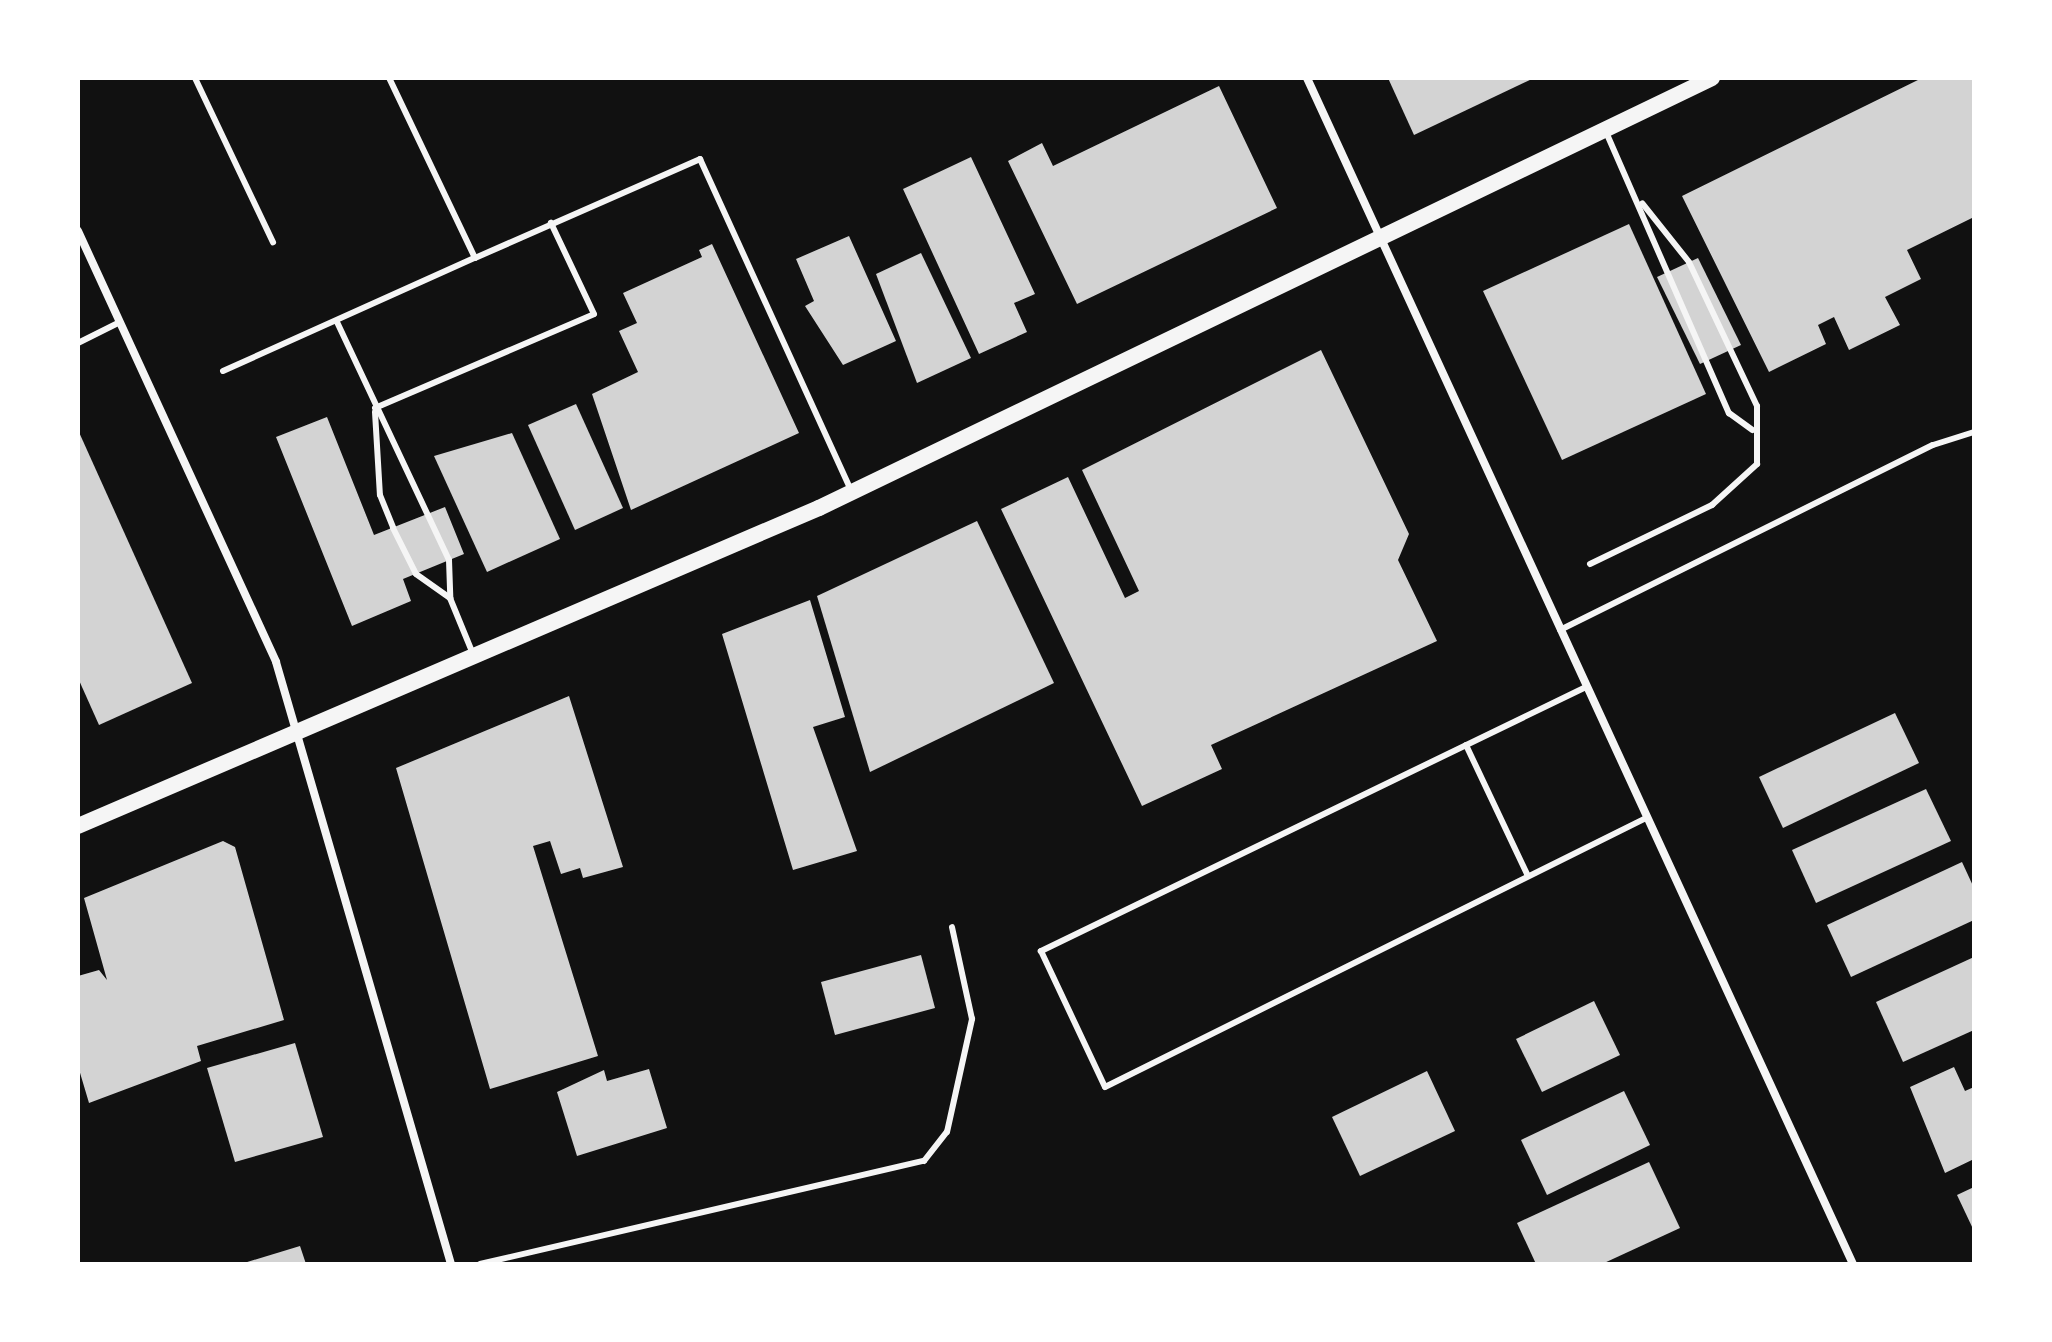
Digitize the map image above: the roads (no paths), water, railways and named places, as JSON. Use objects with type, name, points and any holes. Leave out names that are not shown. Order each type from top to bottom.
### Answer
[{"type":"main road","points":[[78,826],[296,735],[852,492],[1712,78]]},
{"type":"street","points":[[1307,78],[1853,1264]]},
{"type":"street","points":[[78,231],[276,662],[451,1264]]},
{"type":"lane","points":[[195,78],[273,242]]},
{"type":"lane","points":[[389,78],[475,258]]},
{"type":"lane","points":[[1605,130],[1642,203],[1729,413],[1752,430]]},
{"type":"lane","points":[[223,371],[700,159],[852,492]]},
{"type":"lane","points":[[1590,564],[1712,505],[1757,464],[1752,430],[1757,406],[1689,262],[1642,203]]},
{"type":"lane","points":[[375,408],[594,314],[551,223]]},
{"type":"lane","points":[[78,343],[120,322]]},
{"type":"lane","points":[[337,322],[449,560],[450,598],[475,657]]},
{"type":"lane","points":[[375,408],[380,495],[393,528],[416,574],[450,598]]},
{"type":"lane","points":[[1560,630],[1943,440],[1974,432]]},
{"type":"lane","points":[[1586,687],[1041,951],[1105,1087],[1646,818]]},
{"type":"lane","points":[[1466,745],[1528,876]]},
{"type":"lane","points":[[480,1264],[924,1161],[947,1132],[972,1019],[952,927]]}]
